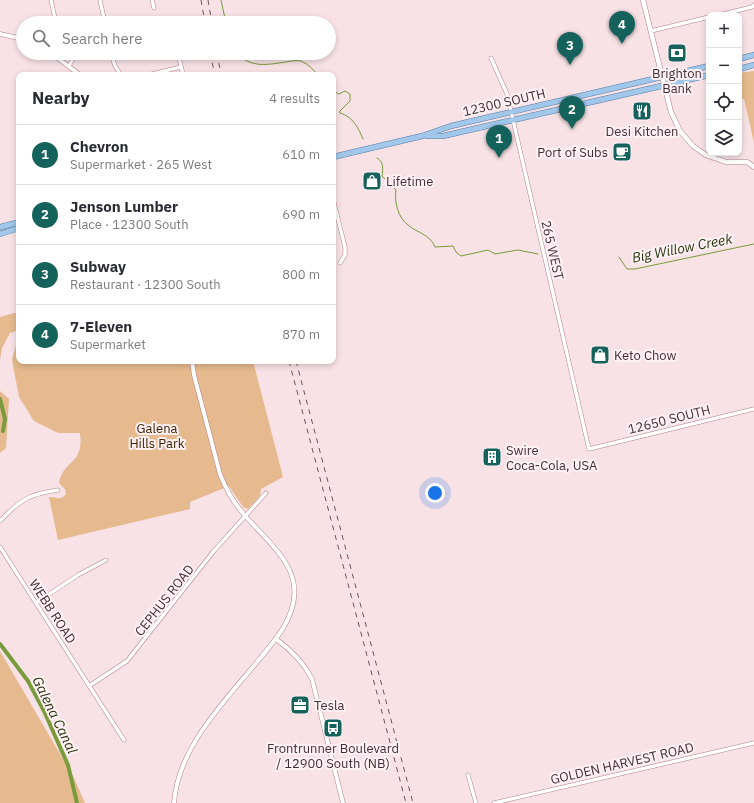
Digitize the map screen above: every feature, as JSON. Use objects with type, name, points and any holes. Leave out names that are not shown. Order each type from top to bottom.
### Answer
[{"type":"main road","points":[[643,0],[674,120],[682,135],[693,146],[716,159],[731,162],[744,162],[754,166]]},
{"type":"main road","points":[[742,58],[754,55]]},
{"type":"main road","points":[[742,68],[754,65]]},
{"type":"main road","name":"12300 SOUTH","points":[[336,156],[422,136],[451,126],[706,67]]},
{"type":"main road","name":"12300 SOUTH","points":[[422,136],[443,136],[706,76]]},
{"type":"main road","points":[[0,227],[16,223]]},
{"type":"main road","points":[[0,234],[16,229]]},
{"type":"street","points":[[51,0],[54,16]]},
{"type":"street","points":[[100,0],[103,16]]},
{"type":"street","points":[[152,0],[154,8]]},
{"type":"street","points":[[731,12],[752,7],[754,5]]},
{"type":"street","points":[[652,31],[706,18]]},
{"type":"street","points":[[0,34],[16,37]]},
{"type":"street","name":"265 WEST","points":[[491,58],[507,94],[512,112],[589,449]]},
{"type":"street","points":[[61,60],[76,72]]},
{"type":"street","points":[[69,66],[72,60]]},
{"type":"street","points":[[113,60],[114,66],[119,72]]},
{"type":"street","points":[[180,60],[182,72]]},
{"type":"street","points":[[160,72],[181,67]]},
{"type":"street","points":[[336,211],[345,247],[345,255],[340,263]]},
{"type":"street","points":[[174,803],[179,773],[193,744],[276,639],[290,617],[294,606],[295,591],[294,582],[287,565],[279,553],[246,516],[226,488],[220,474],[192,364]]},
{"type":"street","name":"12650 SOUTH","points":[[589,449],[754,409]]},
{"type":"street","points":[[0,521],[19,502],[27,497],[58,490]]},
{"type":"street","name":"CEPHUS ROAD","points":[[89,686],[127,661],[213,552],[266,493]]},
{"type":"street","name":"WEBB ROAD","points":[[0,547],[124,740]]},
{"type":"street","points":[[36,603],[78,575],[106,560]]},
{"type":"street","points":[[276,639],[297,657],[306,667],[312,679],[343,803]]},
{"type":"street","name":"GOLDEN HARVEST ROAD","points":[[494,803],[754,743]]},
{"type":"street","points":[[468,775],[476,803]]},
{"type":"green space","points":[[754,71],[754,143],[744,99],[742,99],[742,73]]},
{"type":"green space","points":[[16,313],[16,331],[10,333],[2,348],[0,360],[0,317]]},
{"type":"green space","name":"Galena Hills Park","points":[[16,345],[16,364],[254,364],[283,477],[261,489],[260,496],[248,509],[243,507],[229,486],[190,502],[190,509],[58,540],[49,497],[60,498],[66,494],[65,489],[59,483],[65,469],[76,457],[79,451],[80,433],[58,433],[34,421],[19,397],[12,360]]},
{"type":"green space","points":[[0,391],[9,399],[6,448],[0,453]]},
{"type":"green space","points":[[0,651],[74,778],[85,803],[0,803]]},
{"type":"waterway","name":"Big Willow Creek","points":[[221,0],[224,16]]},
{"type":"waterway","name":"Big Willow Creek","points":[[245,60],[259,64],[301,61],[311,67],[315,72]]},
{"type":"waterway","name":"Big Willow Creek","points":[[336,92],[339,94],[345,91],[350,94],[350,101],[340,111],[340,113],[352,120],[363,139]]},
{"type":"waterway","name":"Big Willow Creek","points":[[377,158],[382,164],[382,176],[396,190],[396,204],[399,214],[412,228],[430,239],[435,247],[453,246],[456,252],[461,256],[488,250],[495,254],[518,250],[538,254]]},
{"type":"waterway","name":"Big Willow Creek","points":[[619,257],[627,269],[635,269],[754,244]]},
{"type":"waterway","name":"Galena Canal","points":[[0,399],[5,419],[3,431]]},
{"type":"waterway","name":"Galena Canal","points":[[0,644],[28,681],[44,711],[68,765],[77,803]]},
{"type":"railway","points":[[201,0],[204,16]]},
{"type":"railway","points":[[208,0],[211,16]]},
{"type":"railway","points":[[212,60],[214,72]]},
{"type":"railway","points":[[218,60],[220,72]]},
{"type":"railway","points":[[290,364],[406,803]]},
{"type":"railway","points":[[297,364],[413,803]]},
{"type":"place","name":"7-Eleven","points":[[622,44]]},
{"type":"place","name":"Brighton Bank","points":[[677,53]]},
{"type":"place","name":"Subway","points":[[570,65]]},
{"type":"place","name":"Desi Kitchen","points":[[642,111]]},
{"type":"place","name":"Jenson Lumber","points":[[572,129]]},
{"type":"place","name":"Port of Subs","points":[[622,152]]},
{"type":"place","name":"Chevron","points":[[499,158]]},
{"type":"place","name":"Lifetime","points":[[372,181]]},
{"type":"place","name":"Keto Chow","points":[[600,355]]},
{"type":"place","name":"Swire Coca-Cola, USA","points":[[492,457]]},
{"type":"place","name":"Tesla","points":[[300,705]]},
{"type":"place","name":"Frontrunner Boulevard / 12900 South (NB)","points":[[333,728]]}]
